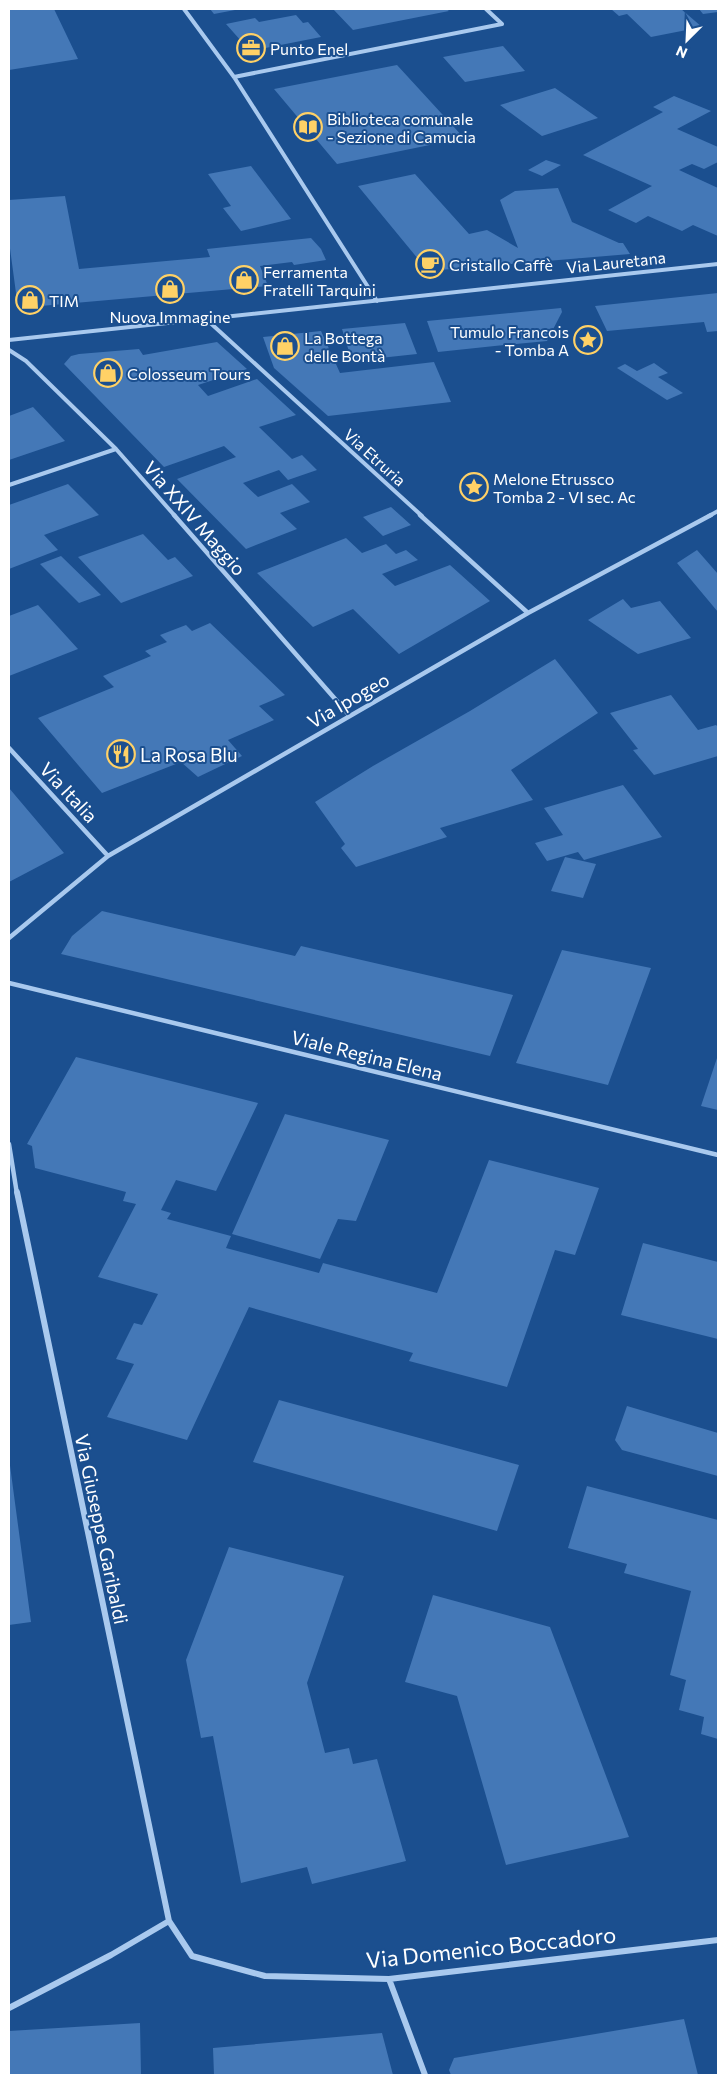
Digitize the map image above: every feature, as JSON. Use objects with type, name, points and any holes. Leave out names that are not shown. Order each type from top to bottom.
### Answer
[{"type":"street","points":[[184,9],[234,77],[377,301]]},
{"type":"street","points":[[234,77],[502,24],[486,9]]},
{"type":"street","name":"Via Lauretana","points":[[9,340],[718,264]]},
{"type":"street","name":"Via Etruria","points":[[206,319],[528,613]]},
{"type":"street","name":"Via XXIV Maggio","points":[[9,350],[26,361],[116,449],[350,716]]},
{"type":"street","points":[[9,485],[116,449]]},
{"type":"street","name":"Via Ipogeo","points":[[9,938],[108,856],[528,613],[718,511]]},
{"type":"street","name":"Via Italia","points":[[9,748],[108,856]]},
{"type":"street","name":"Viale Regina Elena","points":[[9,983],[718,1155]]},
{"type":"street","name":"Via Giuseppe Garibaldi","points":[[9,1144],[16,1188],[169,1921]]},
{"type":"street","points":[[9,2008],[111,1955],[169,1921]]},
{"type":"street","name":"Via Domenico Boccadoro","points":[[169,1921],[192,1956],[265,1976],[389,1979],[718,1940]]},
{"type":"street","points":[[389,1979],[425,2075]]},
{"type":"building","points":[[9,9],[54,9],[78,59],[9,70]]},
{"type":"building","points":[[210,9],[235,9],[235,10],[214,14]]},
{"type":"building","points":[[333,9],[446,9],[449,11],[353,30]]},
{"type":"building","points":[[611,9],[681,9],[702,27],[651,37],[627,14],[619,16]]},
{"type":"building","points":[[699,9],[718,9],[718,12],[703,14]]},
{"type":"building","points":[[296,15],[303,23],[308,22],[321,37],[250,51],[226,24],[255,18],[259,22]]},
{"type":"building","points":[[503,46],[525,71],[465,82],[443,57]]},
{"type":"building","points":[[397,65],[464,138],[337,164],[274,89]]},
{"type":"building","points":[[555,88],[598,118],[542,136],[500,105]]},
{"type":"building","points":[[674,96],[711,111],[677,129],[718,147],[718,162],[704,169],[692,164],[679,170],[718,188],[718,236],[693,225],[682,231],[648,216],[636,223],[608,210],[652,186],[583,155],[663,112],[653,107]]},
{"type":"building","points":[[546,160],[561,165],[542,176],[528,170]]},
{"type":"building","points":[[251,166],[291,219],[241,231],[223,208],[231,206],[208,174]]},
{"type":"building","points":[[415,174],[469,234],[487,230],[518,248],[500,200],[515,191],[558,188],[572,222],[619,243],[623,243],[630,254],[428,271],[358,186]]},
{"type":"building","points":[[65,196],[79,269],[210,257],[207,249],[311,238],[321,249],[326,260],[294,265],[292,262],[260,266],[268,286],[18,308],[9,241],[9,200]]},
{"type":"building","points":[[718,293],[718,331],[707,332],[704,322],[607,331],[595,306]]},
{"type":"building","points":[[561,308],[562,312],[547,341],[438,352],[427,321]]},
{"type":"building","points":[[405,323],[417,354],[352,361],[342,329]]},
{"type":"building","points":[[321,331],[340,373],[434,362],[451,402],[328,416],[274,368],[263,337]]},
{"type":"building","points":[[217,342],[247,369],[198,385],[208,396],[257,379],[296,415],[259,427],[292,459],[302,455],[317,470],[288,480],[279,470],[243,483],[258,497],[292,484],[310,502],[280,513],[297,529],[246,549],[177,479],[236,457],[224,446],[164,467],[64,364],[71,356],[79,354],[139,349],[143,355]]},
{"type":"building","points":[[654,363],[668,373],[658,377],[683,393],[667,400],[617,368],[625,364],[637,371]]},
{"type":"building","points":[[33,407],[65,441],[9,460],[9,416]]},
{"type":"building","points":[[68,484],[99,515],[44,535],[58,550],[9,569],[9,505]]},
{"type":"building","points":[[391,507],[411,525],[383,536],[363,517]]},
{"type":"building","points":[[143,534],[168,560],[175,557],[193,576],[121,603],[78,557]]},
{"type":"building","points":[[346,538],[362,553],[386,544],[396,554],[406,550],[418,560],[382,574],[395,586],[450,565],[490,601],[399,654],[353,609],[313,627],[257,573]]},
{"type":"building","points":[[697,550],[718,574],[718,612],[677,563]]},
{"type":"building","points":[[61,556],[101,595],[79,603],[40,564]]},
{"type":"building","points":[[623,599],[631,608],[660,601],[691,638],[638,654],[588,620]]},
{"type":"building","points":[[38,605],[78,649],[9,676],[9,616]]},
{"type":"building","points":[[210,623],[285,695],[259,706],[274,720],[228,740],[242,756],[198,777],[181,762],[102,793],[38,718],[114,687],[103,676],[151,656],[145,651],[167,642],[160,635],[186,625],[192,631]]},
{"type":"building","points":[[555,659],[598,713],[511,770],[533,800],[440,828],[447,837],[356,867],[341,848],[345,844],[315,802]]},
{"type":"building","points":[[671,695],[698,730],[716,725],[718,727],[718,756],[654,775],[633,750],[638,749],[610,713]]},
{"type":"building","points":[[623,785],[662,837],[584,860],[578,852],[547,861],[535,843],[563,835],[544,808]]},
{"type":"building","points":[[9,788],[64,853],[9,882]]},
{"type":"building","points":[[565,857],[596,864],[583,898],[551,891]]},
{"type":"building","points":[[102,911],[295,956],[301,946],[513,995],[490,1056],[61,954],[72,936]]},
{"type":"building","points":[[562,950],[651,968],[608,1085],[516,1063]]},
{"type":"building","points":[[718,1055],[718,1110],[701,1106]]},
{"type":"building","points":[[76,1057],[258,1103],[216,1191],[176,1180],[161,1210],[171,1213],[167,1219],[231,1236],[226,1248],[319,1273],[323,1263],[437,1293],[489,1160],[599,1188],[575,1255],[555,1250],[507,1387],[409,1361],[413,1353],[249,1307],[187,1440],[107,1417],[134,1364],[116,1359],[134,1323],[142,1325],[158,1294],[98,1277],[136,1204],[123,1201],[126,1192],[35,1168],[32,1146],[27,1144]]},
{"type":"building","points":[[285,1114],[389,1140],[356,1221],[338,1219],[320,1259],[232,1234]]},
{"type":"building","points":[[643,1243],[718,1262],[718,1339],[621,1315]]},
{"type":"building","points":[[279,1400],[519,1465],[497,1531],[253,1462]]},
{"type":"building","points":[[627,1406],[718,1433],[718,1476],[622,1450],[615,1440]]},
{"type":"building","points":[[9,1458],[31,1622],[9,1625]]},
{"type":"building","points":[[587,1486],[718,1520],[718,1739],[701,1734],[704,1717],[679,1710],[686,1680],[670,1675],[691,1591],[624,1573],[627,1564],[568,1548]]},
{"type":"building","points":[[229,1547],[344,1576],[307,1683],[325,1753],[349,1748],[353,1764],[377,1759],[406,1861],[312,1884],[307,1867],[241,1883],[213,1736],[201,1738],[186,1660]]},
{"type":"building","points":[[433,1595],[550,1627],[629,1837],[506,1865],[457,1696],[405,1682]]},
{"type":"building","points":[[684,2019],[698,2075],[451,2075],[449,2070],[454,2058]]},
{"type":"building","points":[[140,2023],[141,2075],[9,2075],[9,2031]]},
{"type":"building","points":[[382,2033],[393,2075],[214,2075],[213,2048]]},
{"type":"place","name":"Punto Enel","points":[[251,48]]},
{"type":"place","name":"Biblioteca comunale - Sezione di Camucia","points":[[308,127]]},
{"type":"place","name":"Cristallo Caffè","points":[[430,264]]},
{"type":"place","name":"Ferramenta Fratelli Tarquini","points":[[244,280]]},
{"type":"place","name":"Nuova Immagine","points":[[170,289]]},
{"type":"place","name":"TIM","points":[[30,300]]},
{"type":"place","name":"Tumulo Francois - Tomba A","points":[[588,340]]},
{"type":"place","name":"La Bottega delle Bontà","points":[[285,346]]},
{"type":"place","name":"Colosseum Tours","points":[[108,373]]},
{"type":"place","name":"Melone Etrussco Tomba 2 - VI sec. Ac","points":[[474,487]]},
{"type":"place","name":"La Rosa Blu","points":[[121,754]]}]
